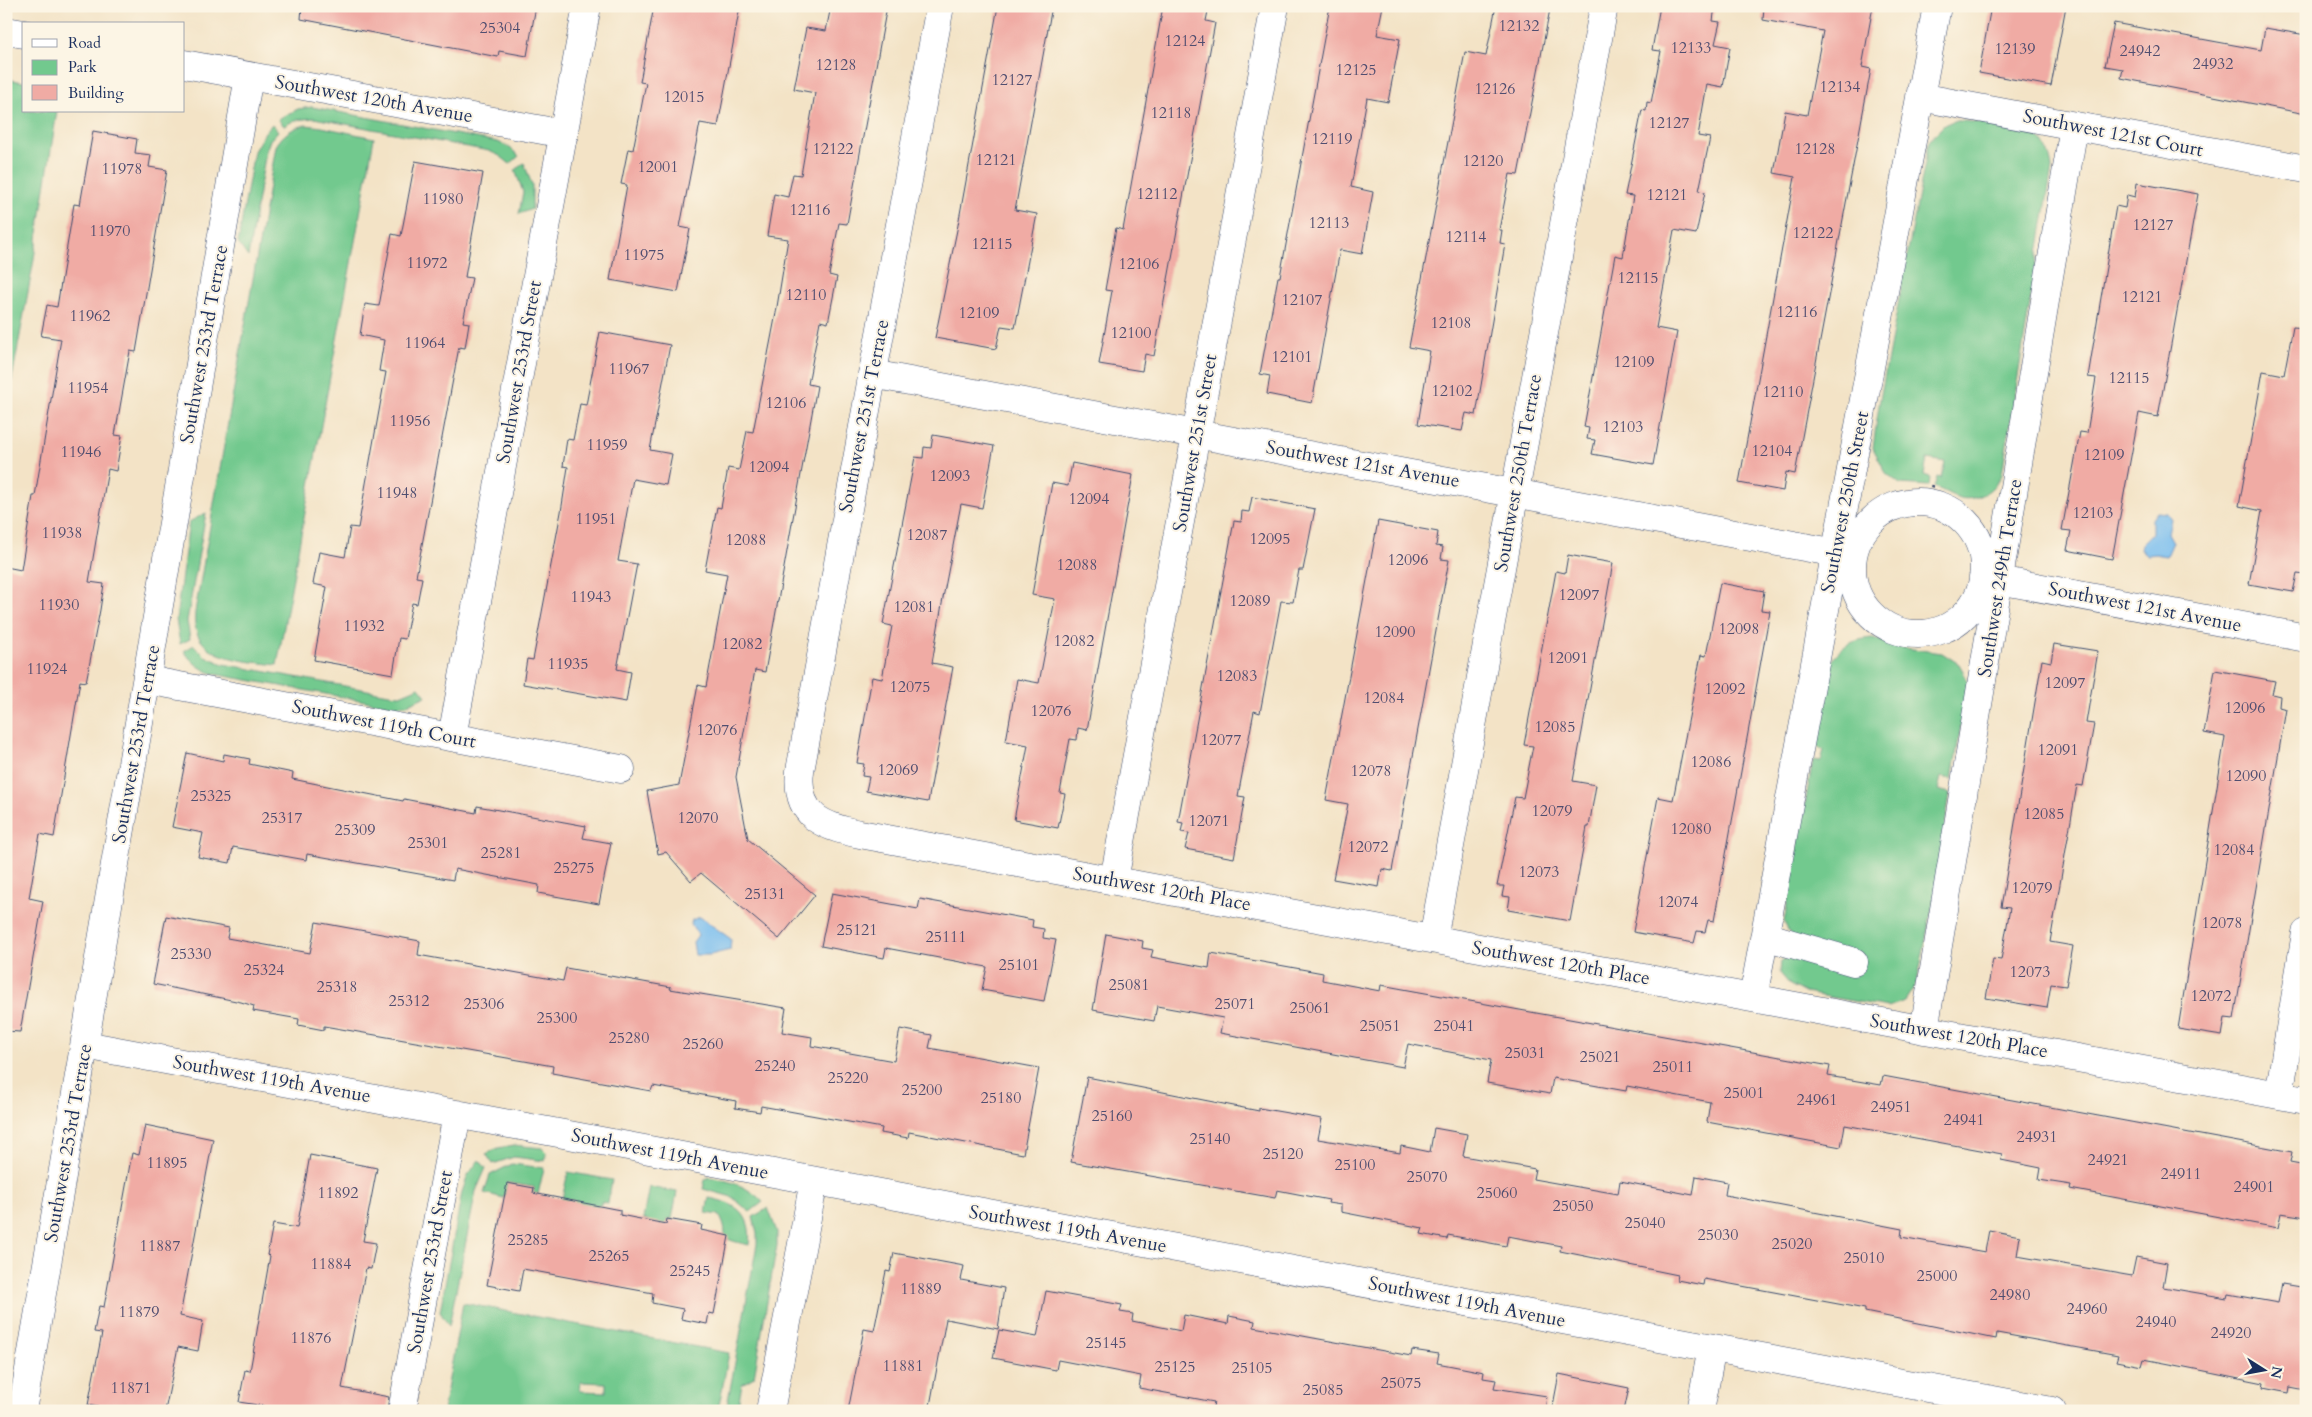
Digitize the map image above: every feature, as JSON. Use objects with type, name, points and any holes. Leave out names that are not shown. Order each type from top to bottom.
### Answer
[{"type":"street","name":"Southwest 253rd Street","points":[[452,737],[587,6]]},
{"type":"street","name":"Southwest 251st Terrace","points":[[817,821],[808,811],[802,799],[800,772],[940,6]]},
{"type":"street","name":"Southwest 251st Street","points":[[1114,880],[1275,6]]},
{"type":"street","name":"Southwest 250th Terrace","points":[[1433,939],[1604,6]]},
{"type":"street","name":"Southwest 250th Street","points":[[1753,998],[1844,554],[1920,97],[1937,6]]},
{"type":"street","points":[[6,31],[22,34]]},
{"type":"street","name":"Southwest 120th Avenue","points":[[185,64],[564,134]]},
{"type":"street","name":"Southwest 253rd Terrace","points":[[22,1411],[249,76]]},
{"type":"street","name":"Southwest 121st Court","points":[[1920,97],[2306,169]]},
{"type":"street","name":"Southwest 249th Terrace","points":[[1924,1030],[1991,578],[2074,126]]},
{"type":"street","name":"Southwest 121st Avenue","points":[[872,374],[1844,554]]},
{"type":"street","points":[[1930,494],[1971,528],[1982,551],[1991,578],[1974,604],[1954,623],[1942,630],[1928,634],[1900,632],[1888,627],[1866,609],[1854,584],[1844,554],[1872,521],[1888,509],[1930,494]]},
{"type":"street","name":"Southwest 121st Avenue","points":[[1991,578],[2306,638]]},
{"type":"street","name":"Southwest 119th Court","points":[[147,680],[621,769]]},
{"type":"street","name":"Southwest 120th Place","points":[[817,821],[837,830],[2306,1100]]},
{"type":"street","points":[[2279,1095],[2306,932]]},
{"type":"street","points":[[1765,936],[1854,962]]},
{"type":"street","name":"Southwest 119th Avenue","points":[[84,1045],[2052,1411]]},
{"type":"street","name":"Southwest 253rd Street","points":[[402,1411],[457,1114]]},
{"type":"street","points":[[770,1411],[814,1181]]},
{"type":"street","points":[[1700,1411],[1712,1348]]},
{"type":"green space","points":[[6,79],[22,82],[22,112],[57,112],[33,265],[6,411]]},
{"type":"green space","points":[[312,107],[498,142],[510,148],[519,156],[510,164],[500,156],[489,151],[314,118],[295,120],[284,126],[278,119],[298,109]]},
{"type":"green space","points":[[1953,121],[1997,125],[2032,133],[2044,143],[2052,168],[2002,474],[1991,489],[1979,496],[1966,499],[1934,487],[1937,477],[1941,478],[1945,462],[1927,459],[1924,475],[1930,477],[1929,486],[1900,484],[1886,473],[1873,448],[1879,405],[1929,141],[1944,125]]},
{"type":"green space","points":[[272,124],[278,131],[270,140],[266,151],[248,257],[238,243],[254,151]]},
{"type":"green space","points":[[306,125],[374,138],[277,665],[230,658],[218,654],[208,648],[201,640],[196,630],[195,619],[276,146],[288,132]]},
{"type":"green space","points":[[524,163],[532,185],[532,209],[519,214],[523,192],[515,170]]},
{"type":"green space","points":[[206,513],[187,621],[190,639],[180,644],[176,619],[189,522]]},
{"type":"green space","points":[[1873,638],[1898,647],[1942,653],[1959,664],[1968,684],[1952,779],[1941,777],[1938,790],[1950,793],[1934,899],[1917,982],[1905,1001],[1888,1007],[1805,993],[1790,985],[1780,973],[1781,962],[1791,956],[1790,934],[1784,922],[1813,760],[1821,761],[1824,750],[1815,746],[1829,672],[1832,662],[1843,647],[1862,639]]},
{"type":"green space","points":[[194,645],[205,656],[223,664],[389,694],[400,695],[419,687],[426,696],[406,705],[393,706],[214,674],[195,664],[187,656],[184,651]]},
{"type":"green space","points":[[514,1145],[542,1148],[547,1153],[545,1161],[514,1157],[493,1164],[486,1154],[498,1148]]},
{"type":"green space","points":[[479,1160],[486,1168],[476,1191],[449,1326],[440,1312],[462,1192],[468,1175]]},
{"type":"green space","points":[[512,1164],[544,1168],[538,1194],[533,1193],[534,1187],[507,1183],[504,1198],[484,1193],[490,1175]]},
{"type":"green space","points":[[568,1172],[612,1180],[608,1203],[601,1202],[600,1211],[562,1199]]},
{"type":"green space","points":[[709,1177],[739,1185],[763,1202],[750,1212],[732,1197],[703,1189],[705,1180]]},
{"type":"green space","points":[[649,1187],[677,1192],[672,1219],[667,1219],[665,1230],[646,1234],[648,1220],[643,1219]]},
{"type":"green space","points":[[709,1198],[727,1203],[741,1212],[748,1225],[750,1234],[749,1245],[731,1240],[725,1236],[723,1223],[719,1215],[706,1213]]},
{"type":"green space","points":[[768,1208],[777,1232],[777,1245],[754,1377],[742,1384],[737,1411],[726,1411],[757,1244],[753,1217]]},
{"type":"green space","points":[[463,1303],[729,1353],[718,1411],[443,1411]],"holes":[[[581,1382],[606,1383],[606,1392],[580,1391]]]},
{"type":"water","points":[[2157,512],[2167,513],[2171,519],[2168,533],[2173,542],[2167,556],[2147,555],[2140,549],[2141,544],[2152,533],[2152,519]]},
{"type":"water","points":[[700,917],[731,939],[730,950],[710,955],[695,955],[693,942],[698,935],[691,924],[692,920]]},
{"type":"building","points":[[302,6],[536,6],[527,56],[499,51],[498,57],[301,19]]},
{"type":"building","points":[[654,6],[740,6],[718,126],[700,123],[680,227],[690,229],[678,292],[610,280],[627,185],[621,184],[628,149],[633,150],[646,83],[640,82]]},
{"type":"building","points":[[831,6],[887,6],[847,224],[839,223],[829,275],[837,277],[828,323],[820,321],[808,384],[817,386],[765,672],[755,670],[736,777],[748,839],[815,895],[779,939],[701,873],[691,881],[666,852],[658,854],[647,791],[679,785],[698,685],[706,687],[727,574],[705,570],[717,507],[721,508],[728,468],[739,470],[747,431],[753,432],[788,239],[767,236],[774,194],[788,197],[793,174],[801,175],[815,93],[794,89],[806,28],[826,31]]},
{"type":"building","points":[[998,6],[1052,6],[1015,210],[1037,214],[1015,328],[1001,326],[996,349],[935,338],[958,225]]},
{"type":"building","points":[[1163,6],[1209,6],[1206,21],[1215,23],[1154,356],[1145,354],[1142,371],[1099,364],[1112,291],[1105,290],[1116,228],[1123,230]]},
{"type":"building","points":[[1330,6],[1383,6],[1377,35],[1400,39],[1388,102],[1367,98],[1351,187],[1373,192],[1362,254],[1340,250],[1312,403],[1267,394],[1270,376],[1260,374],[1278,277],[1280,277]]},
{"type":"building","points":[[1496,6],[1535,6],[1550,9],[1518,175],[1510,174],[1499,230],[1502,230],[1500,243],[1505,244],[1476,415],[1466,413],[1462,431],[1418,424],[1430,351],[1409,347],[1465,52],[1486,56]]},
{"type":"building","points":[[1660,6],[1715,6],[1713,21],[1720,22],[1715,44],[1730,47],[1723,87],[1707,84],[1698,136],[1710,138],[1699,191],[1705,192],[1696,234],[1674,230],[1656,328],[1677,332],[1653,465],[1592,454],[1595,440],[1587,439],[1589,428],[1584,427],[1615,255],[1623,257],[1633,196],[1625,195],[1642,110],[1646,111],[1647,102],[1651,103],[1661,51],[1652,50]]},
{"type":"building","points":[[1764,6],[1873,6],[1862,67],[1871,69],[1856,150],[1795,474],[1786,472],[1783,491],[1739,483],[1795,177],[1774,173],[1785,111],[1807,115],[1823,31],[1763,20]]},
{"type":"building","points":[[1991,6],[2066,6],[2051,86],[1979,73]]},
{"type":"building","points":[[2114,23],[2261,50],[2265,28],[2306,35],[2306,114],[2121,78],[2123,69],[2105,66]]},
{"type":"building","points":[[93,131],[137,139],[135,153],[151,155],[149,167],[167,170],[136,352],[130,351],[115,435],[122,436],[116,471],[108,469],[89,582],[104,584],[100,610],[86,682],[80,681],[54,837],[40,834],[29,898],[43,901],[20,1032],[6,1031],[6,567],[21,570],[61,339],[41,336],[47,305],[57,307],[74,204],[80,205]]},
{"type":"building","points":[[415,161],[483,173],[465,277],[472,278],[463,322],[469,323],[465,348],[459,347],[416,577],[422,578],[417,604],[412,603],[405,639],[399,638],[393,674],[314,660],[327,587],[313,584],[319,552],[345,557],[350,527],[358,528],[386,372],[379,371],[384,340],[360,335],[365,304],[379,306],[392,234],[401,236]]},
{"type":"building","points":[[2137,183],[2198,194],[2158,417],[2139,413],[2112,559],[2067,550],[2071,531],[2062,530],[2080,432],[2087,433],[2096,378],[2088,377],[2116,206],[2125,208],[2127,195],[2135,197]]},
{"type":"building","points":[[2293,327],[2306,328],[2306,575],[2297,574],[2293,592],[2249,584],[2262,511],[2239,506],[2263,371],[2284,375]]},
{"type":"building","points":[[600,332],[670,345],[650,450],[672,454],[666,485],[633,479],[618,561],[637,564],[617,669],[631,672],[626,702],[523,684],[527,659],[533,660],[561,512],[568,467],[563,466],[567,439],[573,440],[580,404],[586,405]]},
{"type":"building","points":[[933,435],[994,446],[982,508],[961,504],[943,598],[932,663],[953,667],[928,802],[866,791],[869,777],[862,776],[864,764],[857,763],[872,677],[882,679],[892,626],[883,624],[915,457],[923,458],[924,447],[931,448]]},
{"type":"building","points":[[1072,463],[1133,475],[1087,730],[1078,728],[1077,740],[1070,739],[1060,793],[1065,794],[1058,828],[1014,820],[1028,745],[1006,741],[1017,679],[1039,683],[1055,599],[1032,595],[1052,483],[1068,486]]},
{"type":"building","points":[[1252,497],[1315,509],[1303,570],[1299,570],[1293,602],[1281,601],[1260,713],[1254,711],[1238,796],[1245,797],[1234,858],[1185,849],[1189,833],[1181,832],[1183,823],[1178,822],[1234,521],[1241,522],[1242,511],[1249,512]]},
{"type":"building","points":[[1378,521],[1438,532],[1436,546],[1443,547],[1441,559],[1449,560],[1392,871],[1382,869],[1379,887],[1333,879],[1348,804],[1326,800]]},
{"type":"building","points":[[1568,555],[1613,563],[1573,781],[1596,785],[1570,921],[1508,910],[1510,897],[1502,896],[1504,886],[1497,886],[1515,797],[1523,798],[1533,746],[1524,745],[1556,571],[1565,573]]},
{"type":"building","points":[[1720,583],[1764,591],[1761,610],[1770,611],[1714,921],[1708,920],[1705,932],[1697,931],[1694,943],[1633,932],[1658,797],[1673,800],[1701,655],[1706,656]]},
{"type":"building","points":[[2054,644],[2098,651],[2086,723],[2094,724],[2083,786],[2077,785],[2050,942],[2073,946],[2066,986],[2051,984],[2047,1008],[1986,998],[1993,959],[2001,960],[2010,908],[2001,907],[2042,660],[2051,662]]},
{"type":"building","points":[[2215,670],[2275,681],[2272,694],[2280,696],[2279,707],[2286,709],[2234,1019],[2225,1018],[2222,1036],[2178,1029],[2225,737],[2204,733]]},
{"type":"building","points":[[187,753],[223,761],[224,754],[250,759],[249,764],[293,773],[292,779],[403,801],[404,799],[476,813],[477,806],[586,826],[583,838],[611,843],[599,904],[538,893],[539,885],[455,869],[453,880],[307,854],[306,860],[233,847],[230,863],[198,857],[203,833],[172,827]]},
{"type":"building","points":[[832,893],[918,909],[920,899],[1033,920],[1032,927],[1044,929],[1043,938],[1056,940],[1044,1001],[982,990],[987,967],[886,948],[884,958],[821,946]]},
{"type":"building","points":[[166,916],[229,928],[227,938],[310,953],[316,922],[420,941],[418,955],[563,981],[566,968],[671,987],[670,989],[786,1008],[782,1032],[812,1037],[811,1046],[894,1061],[900,1029],[932,1035],[929,1048],[1039,1068],[1023,1154],[909,1132],[908,1138],[881,1133],[882,1128],[761,1106],[760,1112],[735,1108],[736,1101],[653,1086],[651,1091],[552,1073],[553,1066],[324,1026],[324,1030],[298,1025],[299,1019],[253,1011],[254,1006],[241,1002],[153,984]]},
{"type":"building","points":[[1106,934],[1143,941],[1142,948],[1153,950],[1151,957],[1209,968],[1211,953],[1323,973],[1322,980],[1380,991],[1381,985],[1830,1066],[1828,1076],[1881,1085],[1883,1076],[2292,1152],[2290,1162],[2306,1165],[2306,1217],[2281,1213],[2278,1228],[2070,1189],[2071,1185],[2039,1180],[2041,1168],[2001,1160],[2002,1154],[1845,1125],[1841,1147],[1707,1122],[1710,1102],[1627,1086],[1626,1091],[1553,1078],[1550,1094],[1487,1083],[1491,1060],[1408,1044],[1403,1067],[1220,1033],[1223,1018],[1157,1006],[1154,1021],[1093,1010]]},
{"type":"building","points":[[1087,1077],[1259,1111],[1259,1108],[1322,1119],[1318,1139],[1400,1153],[1401,1146],[1430,1152],[1434,1128],[1467,1134],[1463,1156],[1535,1169],[1533,1179],[1618,1194],[1620,1181],[1693,1195],[1696,1176],[1727,1182],[1725,1195],[1902,1229],[1901,1237],[1985,1252],[1989,1230],[2020,1236],[2017,1256],[2132,1276],[2136,1257],[2167,1263],[2163,1287],[2227,1298],[2228,1294],[2278,1303],[2282,1284],[2306,1288],[2306,1390],[2290,1387],[2289,1393],[2263,1388],[2264,1383],[2144,1359],[2142,1366],[2116,1361],[2118,1355],[1997,1333],[1996,1339],[1865,1312],[1865,1309],[1704,1279],[1703,1285],[1677,1280],[1678,1275],[1560,1251],[1561,1246],[1508,1236],[1506,1246],[1448,1235],[1447,1239],[1421,1234],[1423,1228],[1341,1212],[1341,1205],[1328,1203],[1329,1200],[1277,1190],[1275,1198],[1071,1162]]},
{"type":"building","points":[[145,1125],[213,1139],[180,1316],[203,1321],[198,1351],[178,1347],[165,1411],[119,1411],[88,1405],[102,1333],[94,1332],[99,1306],[104,1307],[132,1153],[139,1155]]},
{"type":"building","points":[[310,1155],[377,1168],[363,1241],[376,1243],[371,1269],[366,1268],[342,1388],[389,1397],[387,1411],[263,1411],[264,1406],[239,1402],[245,1370],[250,1371],[270,1256],[267,1255],[273,1224],[297,1228]]},
{"type":"building","points":[[507,1183],[534,1188],[533,1193],[620,1210],[620,1215],[666,1224],[667,1219],[702,1225],[701,1230],[729,1236],[714,1314],[709,1313],[707,1324],[681,1319],[683,1309],[652,1303],[653,1293],[523,1269],[519,1291],[487,1285]]},
{"type":"building","points":[[894,1253],[964,1266],[961,1280],[1004,1288],[998,1329],[946,1319],[929,1411],[848,1411],[864,1329],[874,1331],[886,1271],[890,1272]]},
{"type":"building","points":[[1046,1291],[1122,1305],[1120,1312],[1133,1314],[1132,1321],[1181,1331],[1184,1315],[1228,1324],[1229,1316],[1255,1321],[1254,1327],[1411,1356],[1412,1350],[1439,1354],[1437,1363],[1484,1372],[1483,1378],[1496,1380],[1494,1388],[1547,1396],[1545,1411],[1212,1411],[1214,1402],[1139,1388],[1141,1376],[1058,1360],[1056,1370],[993,1358],[999,1330],[1037,1337]]},
{"type":"building","points":[[1559,1374],[1629,1388],[1624,1411],[1552,1411]]}]
